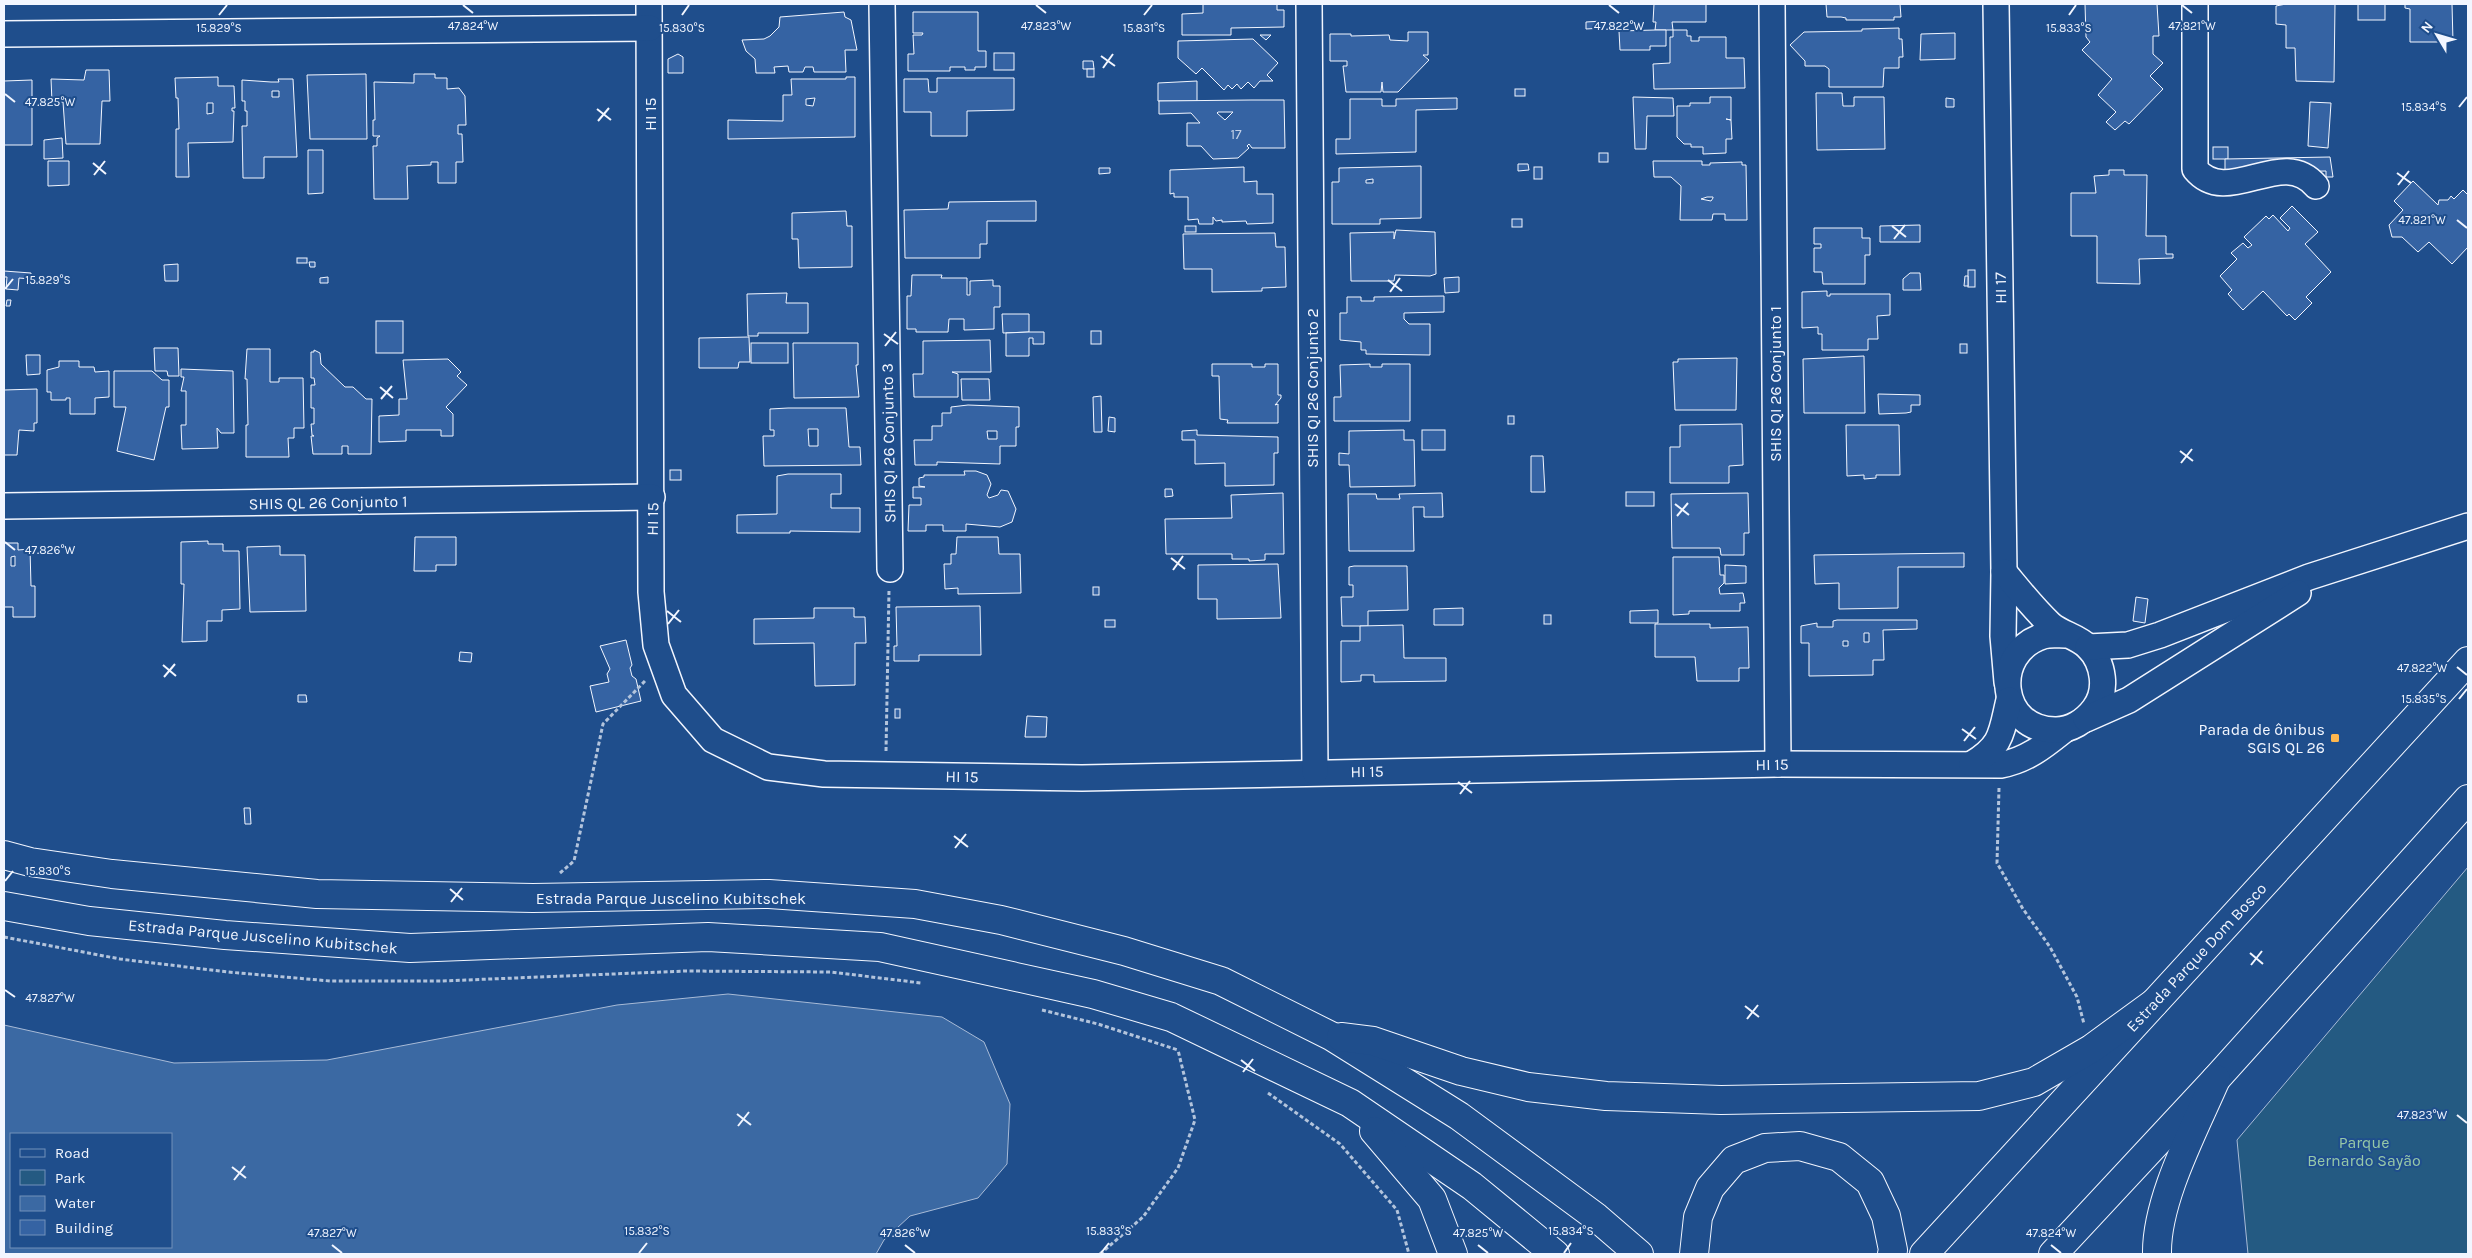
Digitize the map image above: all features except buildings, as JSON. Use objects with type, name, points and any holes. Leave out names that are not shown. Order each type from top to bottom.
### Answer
[{"type":"main road","name":"Estrada Parque Dom Bosco","points":[[1924,1254],[2468,660]]},
{"type":"main road","points":[[2053,1254],[2216,1079],[2468,799]]},
{"type":"main road","name":"Estrada Parque Juscelino Kubitschek","points":[[4,855],[30,862],[112,874],[317,894],[533,898],[769,894],[915,904],[1001,920],[1105,946],[1221,981],[1331,1036],[1459,1116],[1596,1217],[1639,1254]]},
{"type":"main road","name":"Estrada Parque Juscelino Kubitschek","points":[[4,906],[118,924],[225,935],[410,948],[708,937],[880,947],[1093,994],[1171,1017],[1350,1103],[1472,1186],[1555,1254]]},
{"type":"main road","points":[[1331,1036],[1373,1041],[1461,1071],[1528,1087],[1606,1096],[1720,1100],[1979,1096],[2034,1082],[2091,1049],[2154,1003]]},
{"type":"main road","points":[[2157,1254],[2157,1238],[2174,1177],[2216,1079]]},
{"type":"main road","points":[[1350,1103],[1432,1199],[1453,1254]]},
{"type":"main road","points":[[1694,1254],[1698,1218],[1707,1195],[1710,1188],[1734,1160],[1765,1148],[1800,1146],[1839,1157],[1870,1182],[1886,1216],[1893,1250],[1892,1254]]},
{"type":"street","name":"SHIS QI 26 Conjunto 3","points":[[882,4],[890,569]]},
{"type":"street","name":"SHIS QI 26 Conjunto 2","points":[[1309,4],[1315,772]]},
{"type":"street","name":"SHIS QI 26 Conjunto 1","points":[[1772,4],[1778,764]]},
{"type":"street","name":"HI 17","points":[[1996,4],[2004,572],[2003,636],[2008,691]]},
{"type":"street","points":[[2195,4],[2195,169],[2203,180],[2219,184],[2292,170],[2308,175],[2316,186]]},
{"type":"street","name":"HI 15","points":[[650,16],[651,592],[656,645],[674,695],[713,740],[768,767],[824,774],[1082,778],[1778,764],[2001,765],[2017,762],[2034,754],[2075,725]]},
{"type":"street","points":[[4,34],[650,16]]},
{"type":"street","name":"SHIS QL 26 Conjunto 1","points":[[4,506],[652,497]]},
{"type":"street","points":[[2088,647],[2128,646],[2330,571],[2462,530]]},
{"type":"street","points":[[2008,691],[2018,714],[2031,725],[2047,730],[2075,725],[2129,700],[2286,602],[2330,571]]},
{"type":"street","points":[[2004,572],[2037,610],[2065,635],[2088,647],[2100,664],[2103,684],[2098,704],[2075,725]]},
{"type":"street","points":[[1972,764],[1990,753],[1997,743],[2008,691],[2011,661],[2025,644],[2044,635],[2065,635]]},
{"type":"path","points":[[886,752],[890,569]]},
{"type":"path","points":[[533,898],[574,861],[603,724],[646,680],[674,695]]},
{"type":"path","points":[[2001,765],[1997,863],[2023,909],[2050,946],[2077,997],[2091,1049]]},
{"type":"path","points":[[4,937],[120,959],[228,972],[330,981],[442,981],[696,971],[831,972],[924,984]]},
{"type":"path","points":[[1034,1008],[1098,1024],[1186,1053]]},
{"type":"path","points":[[1100,1254],[1143,1217],[1178,1168],[1195,1120],[1178,1050]]},
{"type":"path","points":[[1263,1090],[1340,1144],[1397,1210],[1409,1254]]},
{"type":"green space","name":"Parque Bernardo Sayão","points":[[2468,867],[2468,1254],[2248,1254],[2237,1140]]},
{"type":"water","points":[[728,994],[942,1017],[984,1042],[1010,1104],[1007,1164],[978,1198],[910,1216],[884,1240],[876,1254],[4,1254],[4,1025],[174,1063],[327,1060],[617,1005]]},
{"type":"place","name":"Parada de ônibus SGIS QL 26","points":[[2335,738]]}]
